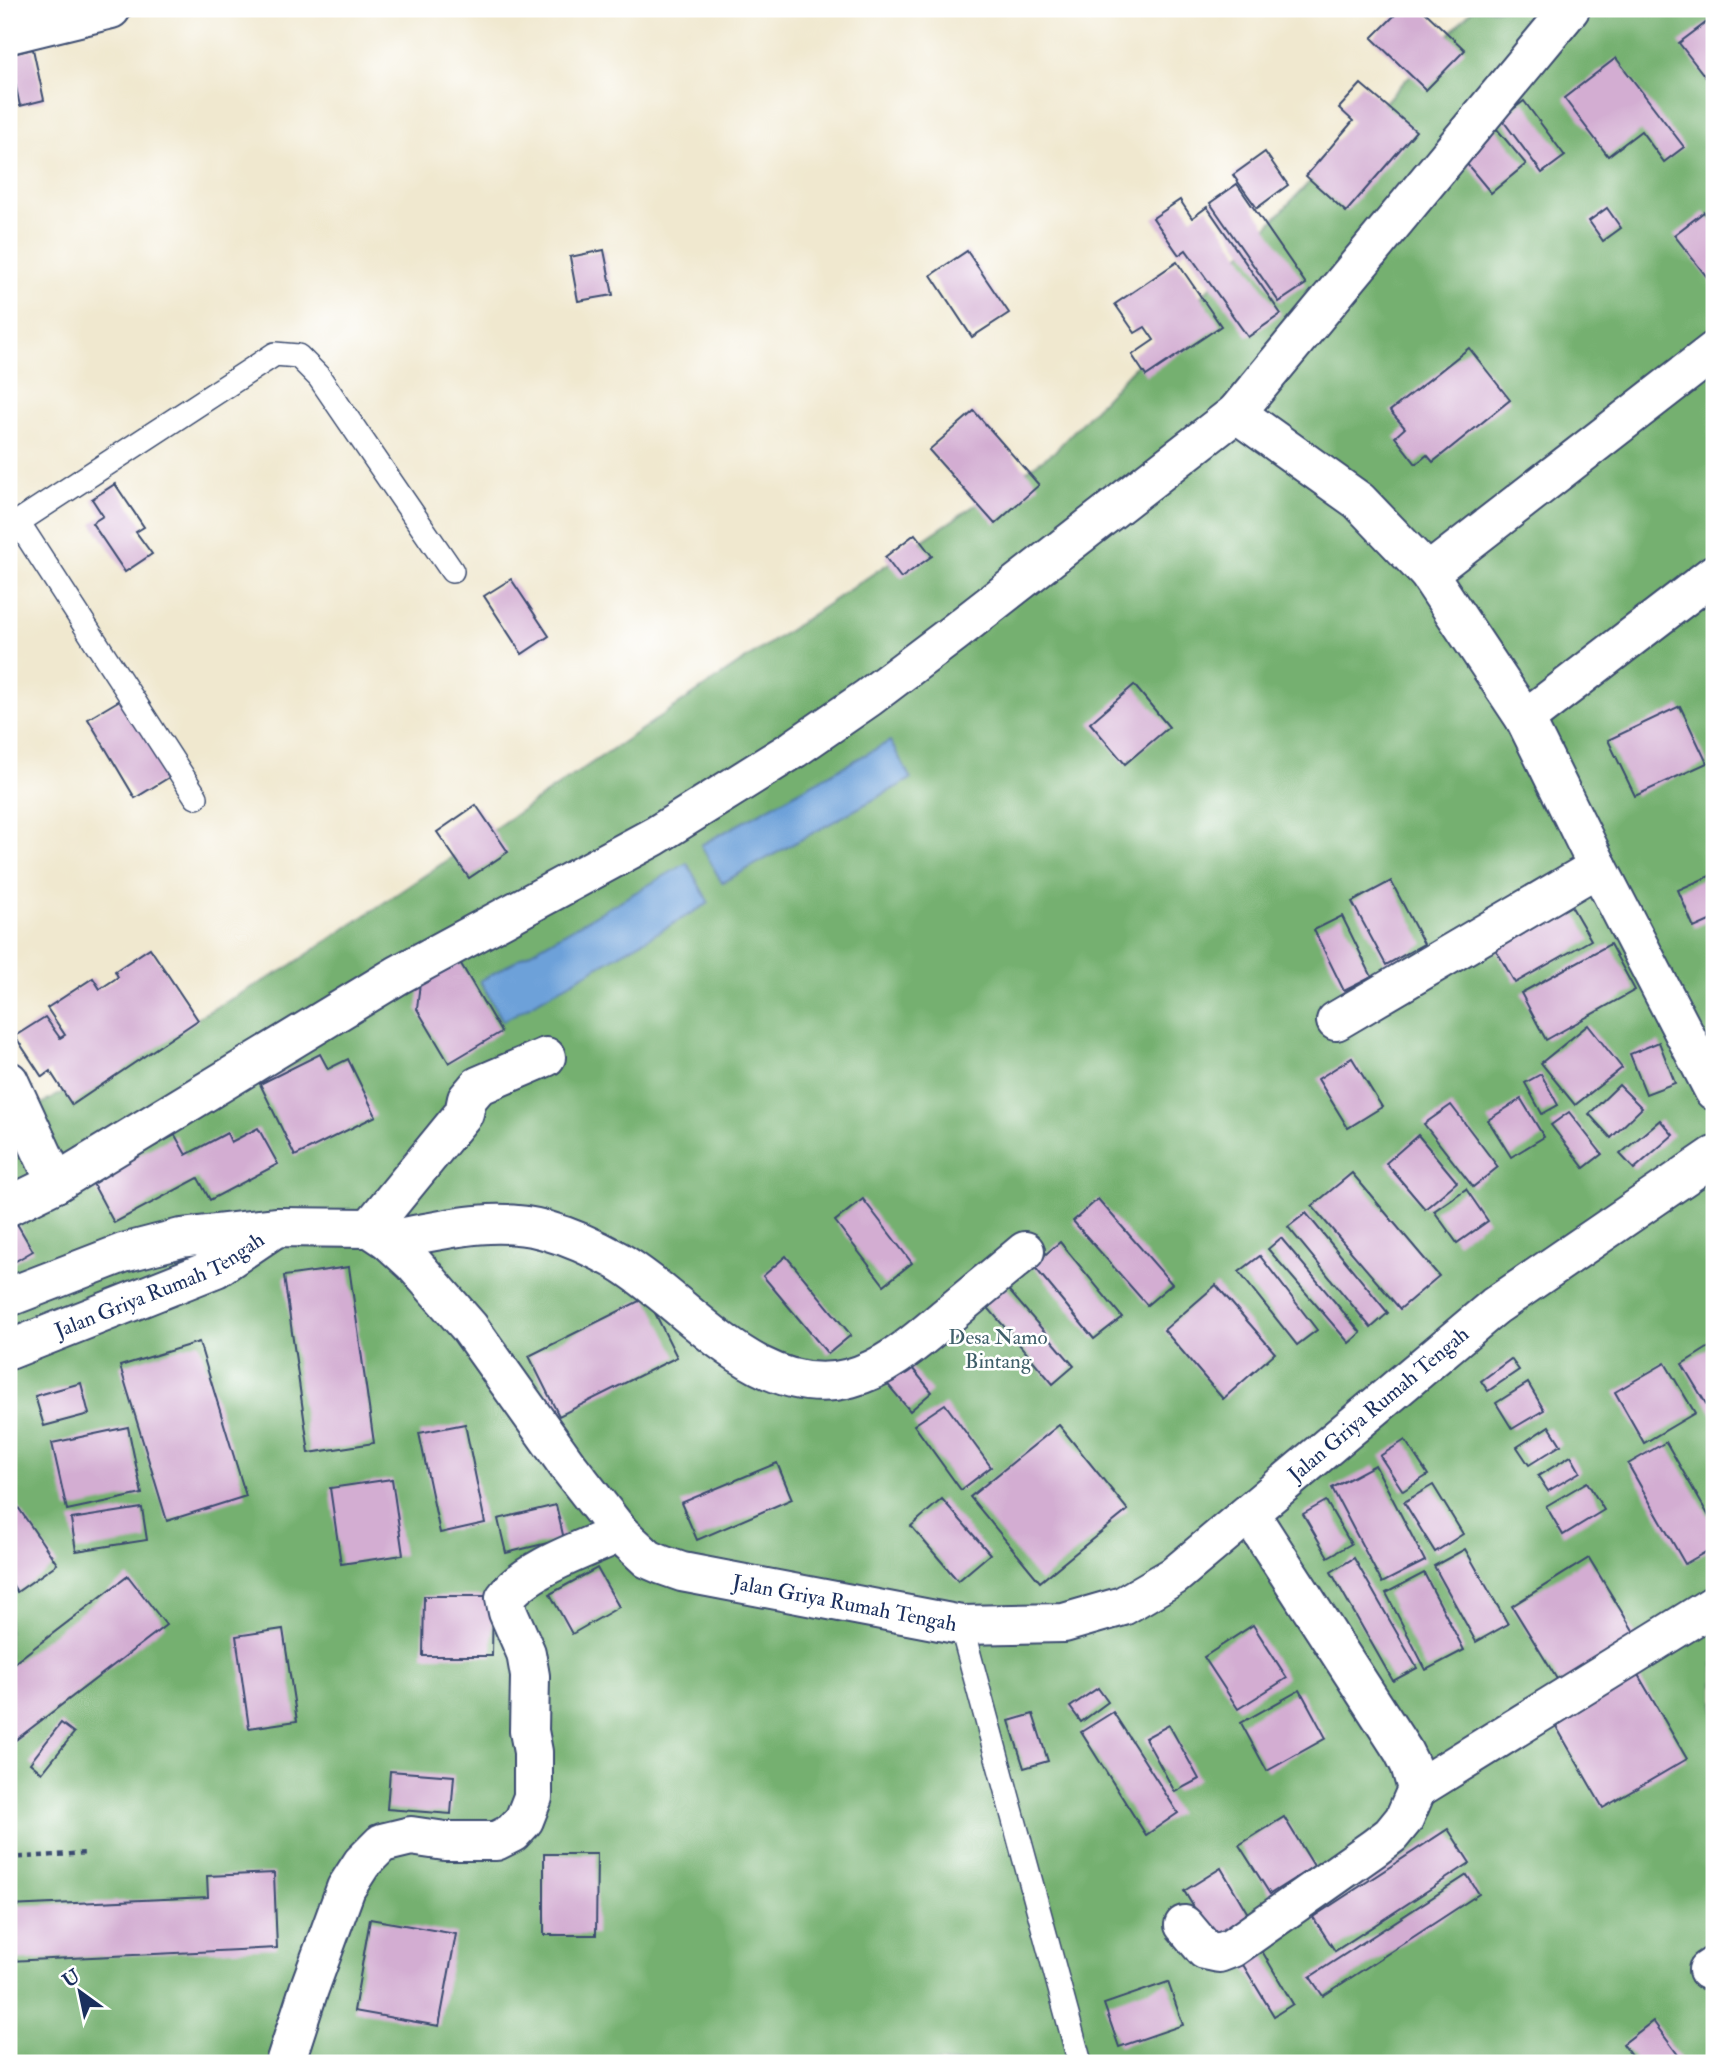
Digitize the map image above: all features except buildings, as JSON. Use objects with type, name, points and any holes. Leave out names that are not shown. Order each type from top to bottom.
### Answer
[{"type":"street","points":[[9,34],[111,9]]},
{"type":"street","points":[[9,1206],[56,1183],[398,975],[655,836],[794,749],[911,666],[1236,413],[1570,9]]},
{"type":"street","points":[[1428,573],[1714,351]]},
{"type":"street","points":[[1236,413],[1359,501],[1428,573],[1525,719],[1714,1091]]},
{"type":"street","points":[[1525,719],[1714,574]]},
{"type":"street","points":[[1336,1021],[1598,867]]},
{"type":"street","points":[[379,1234],[464,1113],[467,1099],[478,1086],[546,1057]]},
{"type":"street","points":[[9,1081],[56,1183]]},
{"type":"street","name":"Jalan Griya Rumah Tengah","points":[[10,1359],[216,1268],[276,1227],[379,1234],[413,1263],[469,1326],[568,1466],[620,1533],[648,1559],[682,1572],[961,1625],[1064,1623],[1123,1606],[1174,1576],[1495,1306],[1714,1156]]},
{"type":"street","points":[[379,1234],[480,1223],[543,1229],[618,1262],[673,1301],[734,1351],[762,1367],[790,1377],[823,1382],[851,1378],[879,1366],[905,1350],[1025,1251]]},
{"type":"street","points":[[9,1297],[123,1253],[181,1238],[276,1227]]},
{"type":"street","points":[[1250,1514],[1403,1751],[1417,1789]]},
{"type":"street","points":[[285,2063],[346,1888],[362,1863],[382,1843],[411,1836],[445,1841],[496,1841],[512,1833],[524,1820],[533,1797],[533,1752],[529,1731],[530,1676],[526,1653],[508,1612],[505,1598],[511,1590],[539,1570],[620,1533]]},
{"type":"street","points":[[1184,1925],[1205,1950],[1219,1953],[1232,1948],[1391,1835],[1404,1819],[1417,1789],[1714,1605]]},
{"type":"lane","points":[[196,797],[13,524],[275,354],[298,355],[319,377],[452,571]]},
{"type":"lane","points":[[961,1625],[1080,2063]]},
{"type":"path","points":[[9,1858],[87,1853]]},
{"type":"green space","name":"Desa Namo Bintang","points":[[1473,9],[1714,9],[1714,2063],[9,2063],[9,1122],[287,968],[1054,452]]},
{"type":"water","points":[[890,741],[911,779],[722,883],[701,845]]},
{"type":"water","points":[[687,863],[709,903],[503,1021],[480,981]]}]
